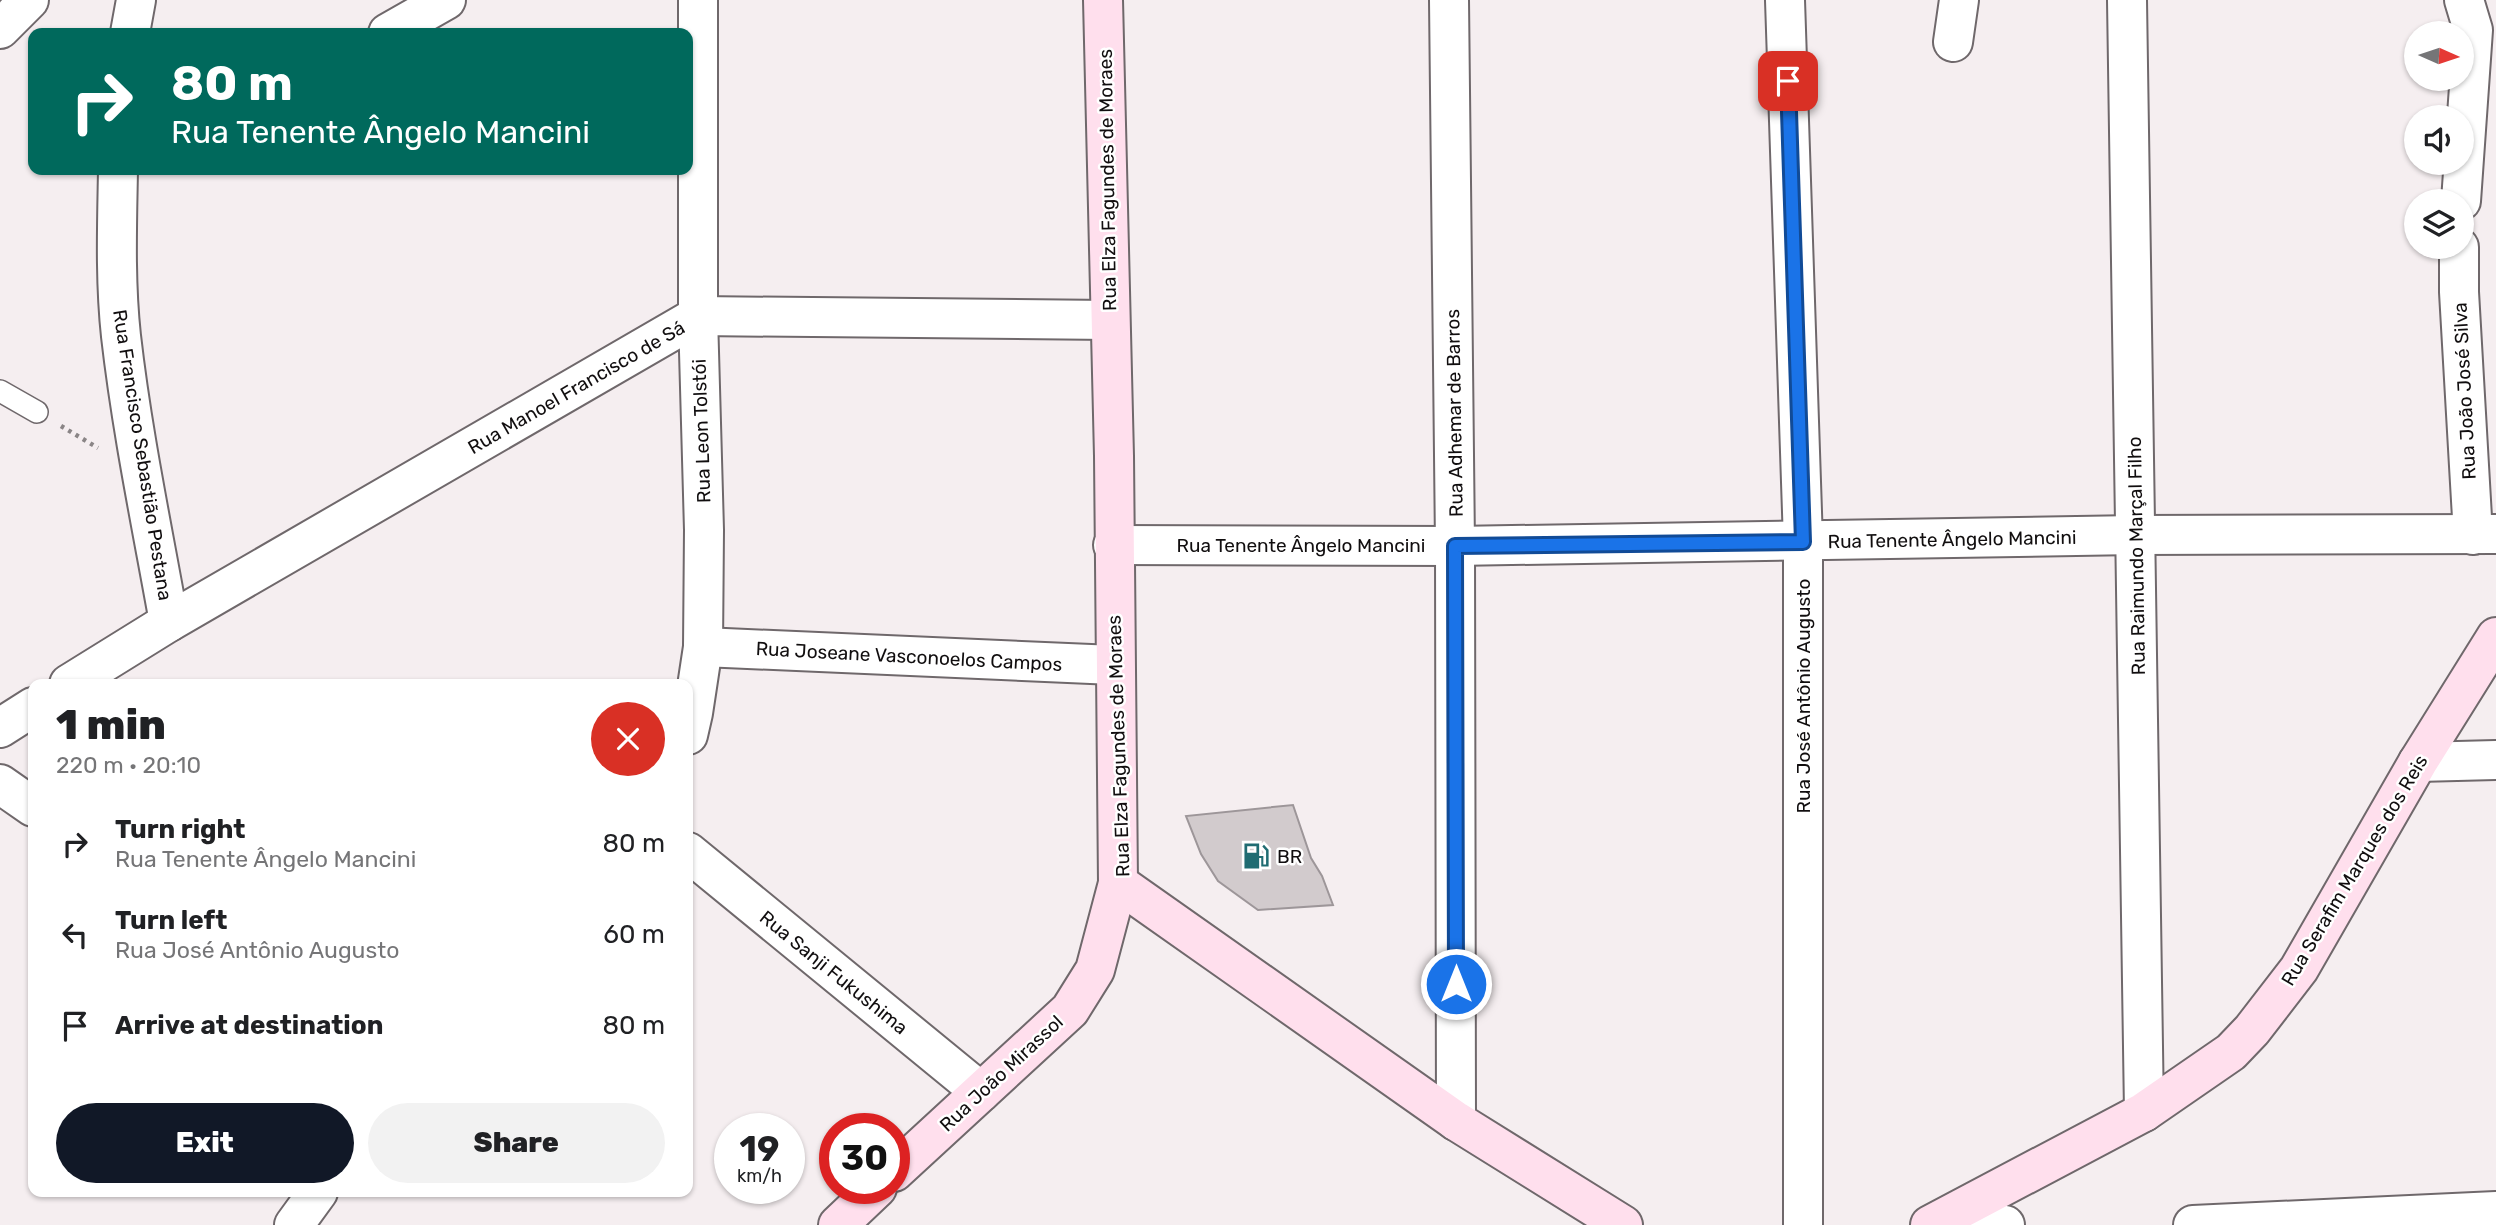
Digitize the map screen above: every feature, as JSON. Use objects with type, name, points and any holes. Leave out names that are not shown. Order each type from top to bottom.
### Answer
[{"type":"street","points":[[0,29],[29,0]]},
{"type":"street","points":[[131,28],[136,0]]},
{"type":"street","points":[[397,28],[446,0]]},
{"type":"street","name":"Rua Leon Tolstói","points":[[693,713],[703,647],[704,530],[698,316],[698,0]]},
{"type":"street","name":"Rua Elza Fagundes de Moraes","points":[[1102,0],[1114,456],[1118,883],[1456,1121],[1623,1225]]},
{"type":"street","name":"Rua Adhemar de Barros","points":[[1448,0],[1455,546],[1456,1121]]},
{"type":"street","name":"Rua José Antônio Augusto","points":[[1785,0],[1803,542],[1803,1225]]},
{"type":"street","points":[[1953,42],[1959,0]]},
{"type":"street","name":"Rua Raimundo Marçal Filho","points":[[2127,0],[2144,1112]]},
{"type":"street","points":[[2462,189],[2473,30],[2464,0]]},
{"type":"street","name":"Rua Francisco Sebastião Pestana","points":[[77,679],[169,622],[121,335],[116,242],[118,179]]},
{"type":"street","name":"Rua João José Silva","points":[[2459,259],[2459,292],[2484,535]]},
{"type":"street","name":"Rua Manoel Francisco de Sá","points":[[169,622],[698,316],[1111,320]]},
{"type":"street","name":"Rua Tenente Ângelo Mancini","points":[[1113,545],[1455,546],[2136,535],[2484,535]]},
{"type":"street","name":"Rua Serafim Marques dos Reis","points":[[1936,1222],[2144,1112],[2231,1052],[2260,1020],[2299,969],[2418,762],[2496,637]]},
{"type":"street","name":"Rua Joseane Vasconoelos Campos","points":[[703,647],[1114,665]]},
{"type":"street","points":[[0,727],[28,710]]},
{"type":"street","points":[[2418,762],[2496,760]]},
{"type":"street","points":[[0,784],[28,804]]},
{"type":"street","name":"Rua Sanji Fukushima","points":[[693,856],[981,1092]]},
{"type":"street","name":"Rua João Mirassol","points":[[910,1157],[1070,1010],[1095,970],[1118,883]]},
{"type":"street","points":[[294,1225],[314,1197]]},
{"type":"street","points":[[838,1225],[860,1204]]},
{"type":"street","points":[[2193,1225],[2496,1211]]},
{"type":"street","points":[[1936,1222],[2005,1225]]},
{"type":"lane","points":[[0,391],[37,412]]},
{"type":"path","points":[[37,412],[142,473]]},
{"type":"building","name":"BR","points":[[1293,805],[1311,858],[1322,876],[1333,905],[1258,910],[1218,881],[1201,854],[1186,816]]},
{"type":"place","name":"BR","points":[[1256,856]]},
{"type":"route","points":[[1456,984],[1455,546],[1803,542],[1788,81]]}]
